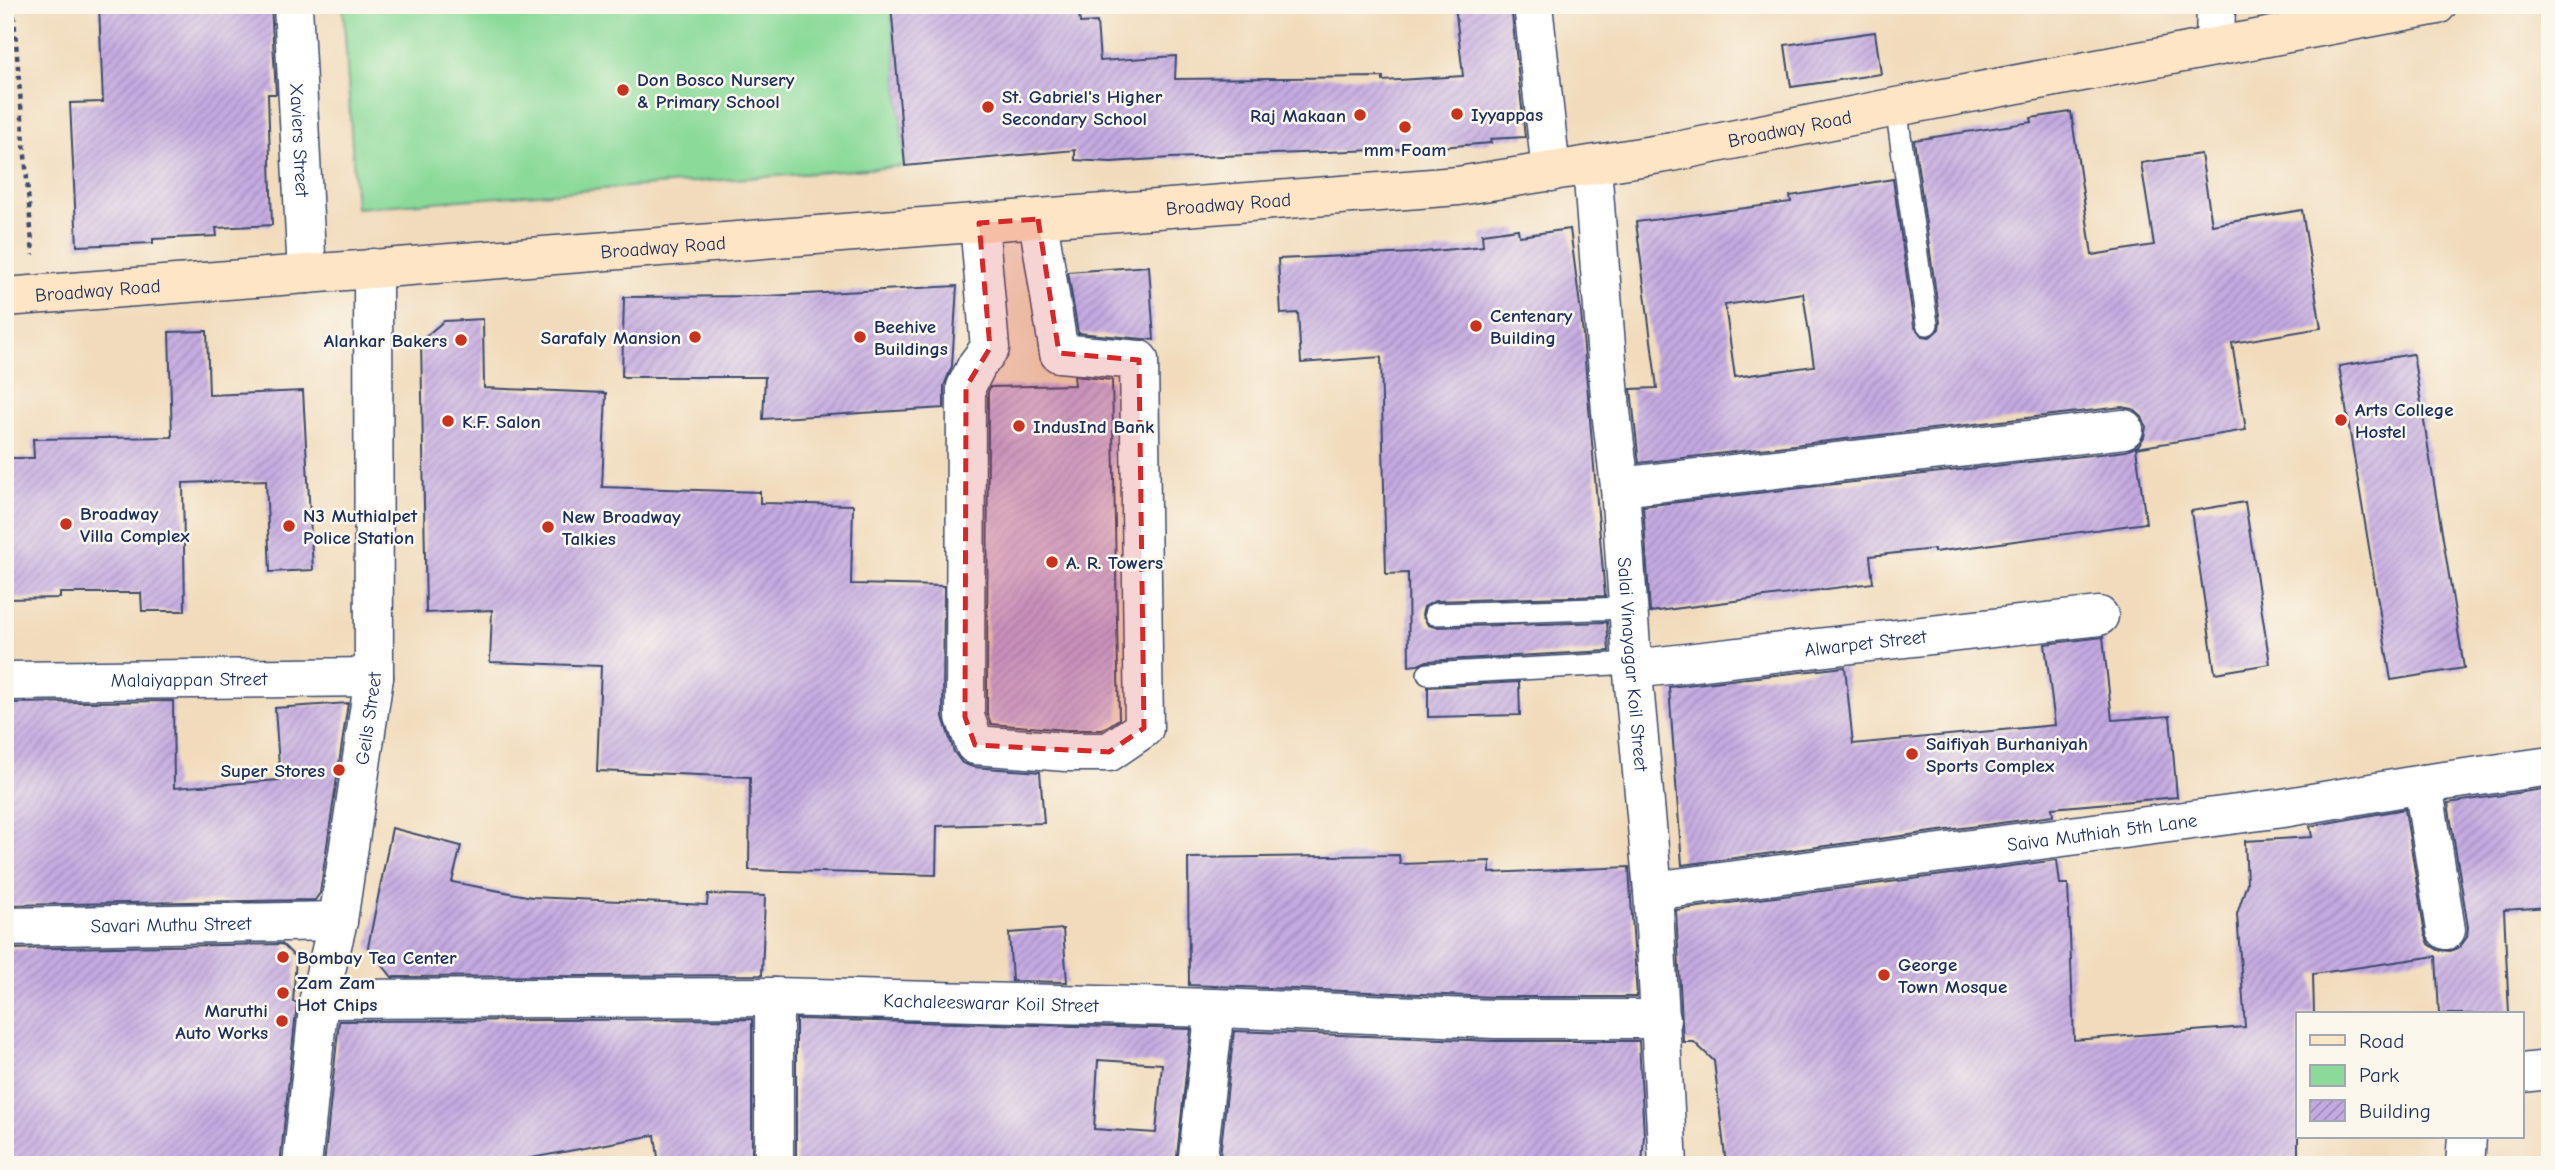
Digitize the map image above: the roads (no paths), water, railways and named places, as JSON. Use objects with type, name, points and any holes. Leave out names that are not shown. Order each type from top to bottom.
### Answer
[{"type":"main road","name":"Broadway Road","points":[[21,296],[1458,186],[1592,166],[2437,5]]},
{"type":"street","name":"Xaviers Street","points":[[293,5],[307,274]]},
{"type":"street","points":[[1533,5],[1551,172]]},
{"type":"street","points":[[2215,46],[2216,5]]},
{"type":"street","name":"Salai Vinayagar Koil Street","points":[[1592,166],[1653,891],[1668,1165]]},
{"type":"street","points":[[979,223],[990,348],[977,365],[966,387],[965,717],[975,745],[1066,752],[1109,752],[1144,728],[1139,360],[1059,353],[1038,219]]},
{"type":"street","name":"Geils Street","points":[[302,1165],[319,999],[338,921],[374,677],[373,268]]},
{"type":"street","points":[[1620,487],[2124,429]]},
{"type":"street","name":"Alwarpet Street","points":[[1633,666],[2099,616]]},
{"type":"street","name":"Malaiyappan Street","points":[[5,681],[374,677]]},
{"type":"street","name":"Saiva Muthiah 5th Lane","points":[[1653,891],[2283,808],[2423,783],[2550,766]]},
{"type":"street","points":[[2423,783],[2446,930]]},
{"type":"street","name":"Savari Muthu Street","points":[[5,927],[338,921]]},
{"type":"street","points":[[774,997],[774,1165]]},
{"type":"street","name":"Kachaleeswarar Koil Street","points":[[319,999],[774,997],[1214,1008],[1495,1019],[1661,1019]]},
{"type":"street","points":[[1197,1165],[1214,1008]]},
{"type":"street","points":[[2524,1073],[2550,1070]]},
{"type":"street","points":[[2465,1165],[2467,1138]]},
{"type":"lane","points":[[1895,107],[1927,324]]},
{"type":"lane","points":[[1435,614],[1628,608]]},
{"type":"lane","points":[[1429,674],[1633,666]]},
{"type":"place","name":"Don Bosco Nursery & Primary School","points":[[623,90]]},
{"type":"place","name":"St. Gabriel's Higher Secondary School","points":[[988,107]]},
{"type":"place","name":"Iyyappas","points":[[1457,114]]},
{"type":"place","name":"Raj Makaan","points":[[1360,115]]},
{"type":"place","name":"mm Foam","points":[[1405,127]]},
{"type":"place","name":"Centenary Building","points":[[1476,326]]},
{"type":"place","name":"Sarafaly Mansion","points":[[695,337]]},
{"type":"place","name":"Beehive Buildings","points":[[860,337]]},
{"type":"place","name":"Alankar Bakers","points":[[461,340]]},
{"type":"place","name":"Arts College Hostel","points":[[2341,420]]},
{"type":"place","name":"K.F. Salon","points":[[448,421]]},
{"type":"place","name":"IndusInd Bank","points":[[1019,426]]},
{"type":"place","name":"Broadway Villa Complex","points":[[66,524]]},
{"type":"place","name":"N3 Muthialpet Police Station","points":[[289,526]]},
{"type":"place","name":"New Broadway Talkies","points":[[548,527]]},
{"type":"place","name":"A. R. Towers","points":[[1052,562]]},
{"type":"place","name":"Saifiyah Burhaniyah Sports Complex","points":[[1912,754]]},
{"type":"place","name":"Super Stores","points":[[339,770]]},
{"type":"place","name":"Bombay Tea Center","points":[[283,957]]},
{"type":"place","name":"George Town Mosque","points":[[1884,975]]},
{"type":"place","name":"Zam Zam Hot Chips","points":[[283,993]]},
{"type":"place","name":"Maruthi Auto Works","points":[[282,1021]]}]
